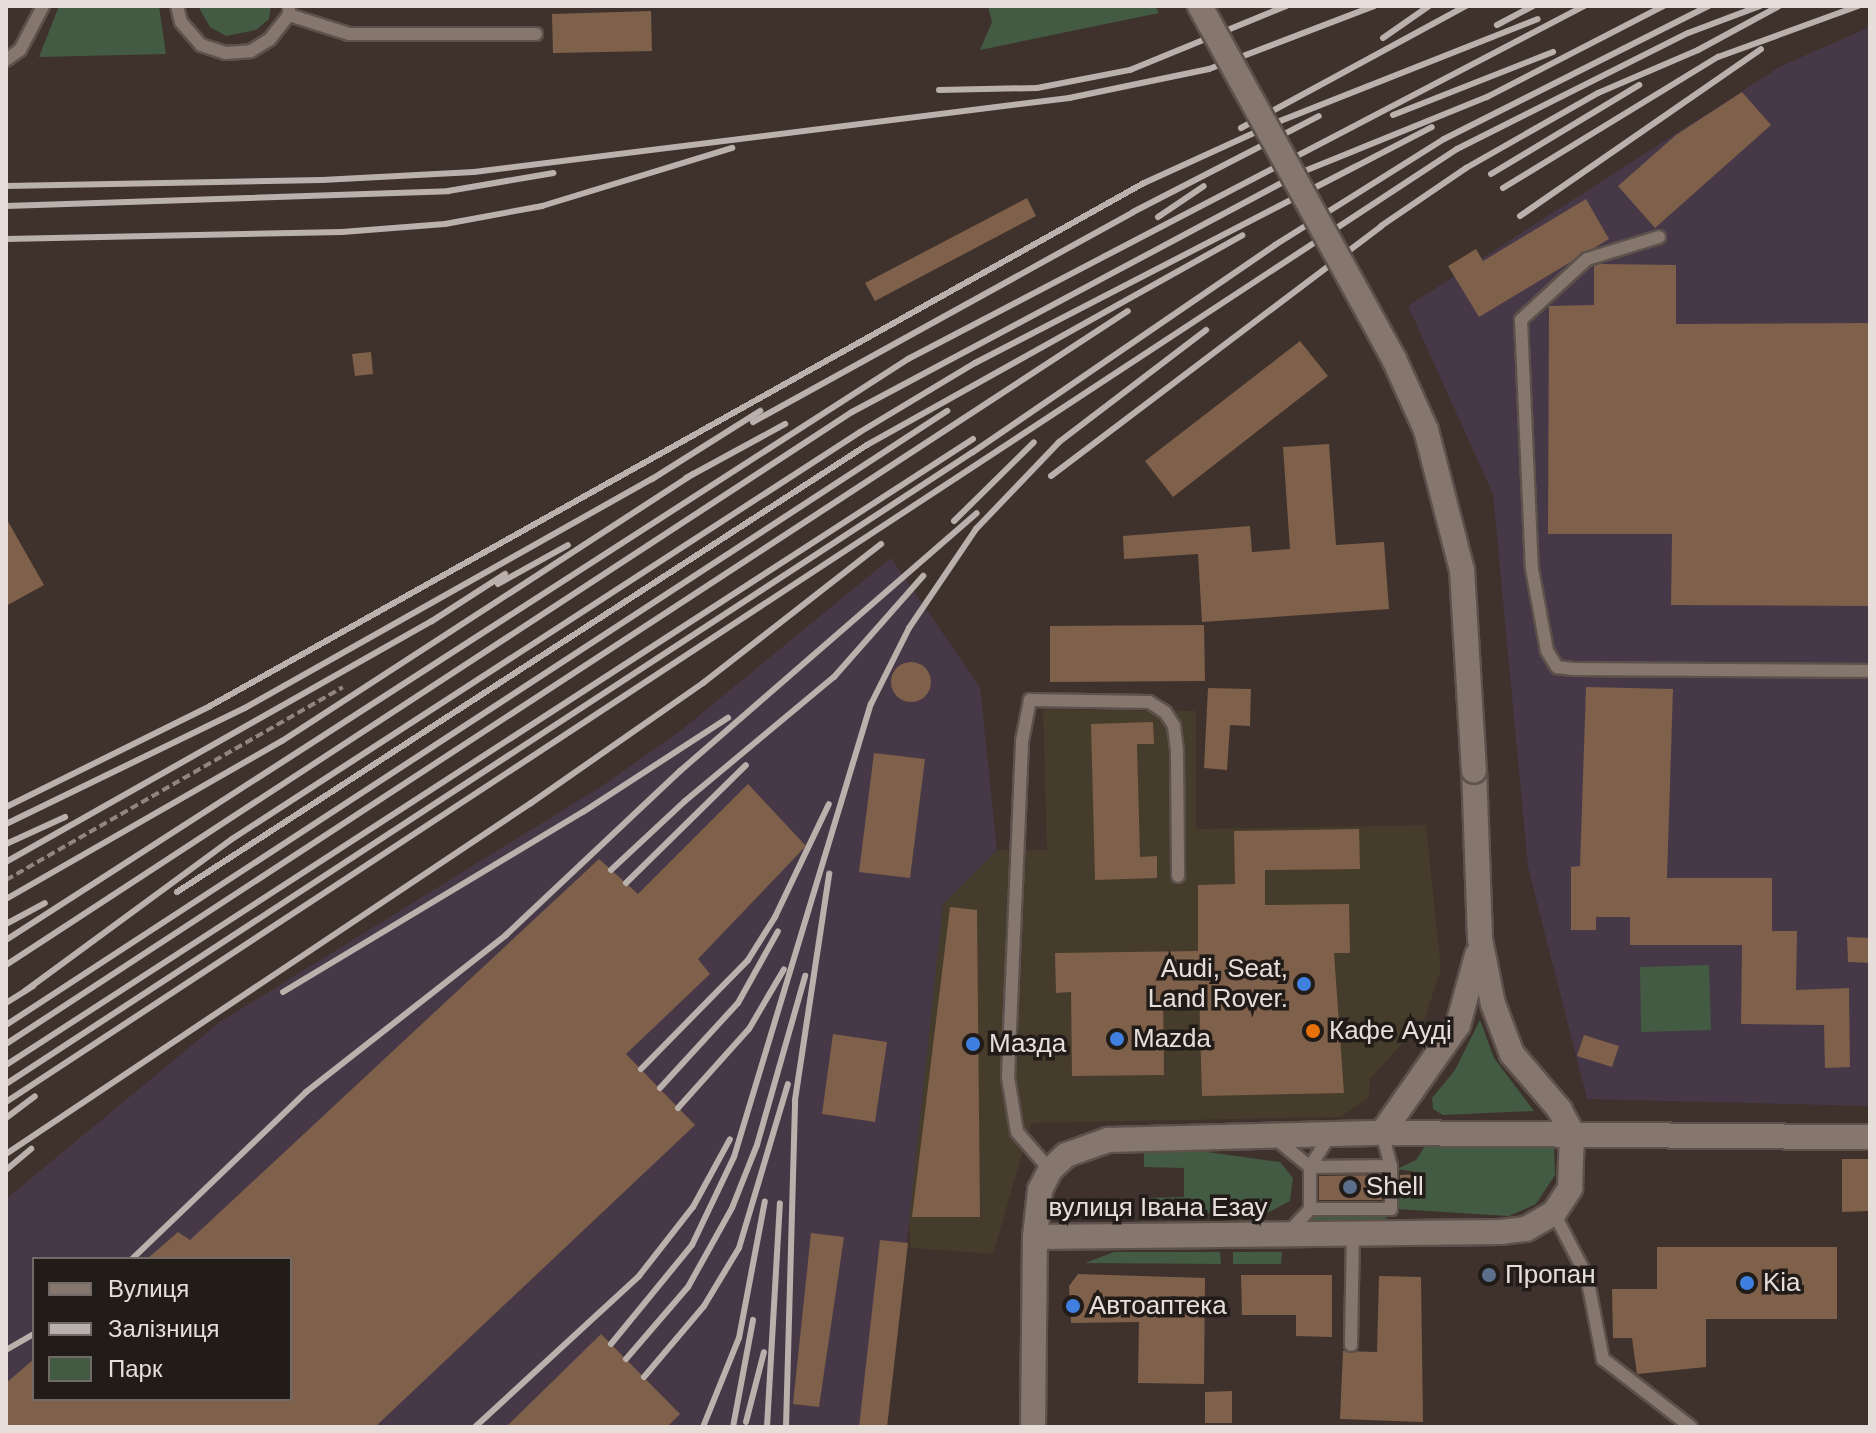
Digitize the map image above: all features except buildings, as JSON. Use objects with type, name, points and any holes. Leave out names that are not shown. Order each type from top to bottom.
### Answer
[{"type":"main road","points":[[1200,6],[1394,359],[1426,430],[1462,570],[1480,939],[1493,1004],[1512,1054],[1560,1110],[1572,1133],[1570,1188],[1554,1213]]},
{"type":"main road","points":[[1382,1133],[1458,1025],[1473,980],[1480,939]]},
{"type":"main road","name":"вулиця Івана Езау","points":[[1554,1213],[1526,1229],[1353,1235],[1035,1237],[1040,1190],[1050,1170],[1086,1145],[1108,1140],[1382,1133],[1870,1137]]},
{"type":"main road","points":[[1033,1427],[1035,1237]]},
{"type":"lane","points":[[6,60],[20,50],[43,6]]},
{"type":"lane","points":[[177,6],[181,22],[201,45],[225,53],[251,51],[270,39],[289,10],[349,34],[536,34]]},
{"type":"lane","points":[[1659,237],[1587,259],[1521,320],[1532,569],[1547,651],[1557,667],[1573,669],[1870,671]]},
{"type":"lane","points":[[1050,1170],[1017,1132],[1008,1077],[1022,741],[1030,700],[1149,702],[1165,712],[1174,726],[1177,752],[1178,876]]},
{"type":"lane","points":[[1382,1133],[1391,1166],[1391,1209],[1409,1234]]},
{"type":"lane","points":[[1284,1236],[1310,1209],[1310,1167],[1330,1135]]},
{"type":"lane","points":[[1274,1137],[1310,1167],[1391,1166]]},
{"type":"lane","points":[[1310,1209],[1391,1209]]},
{"type":"lane","points":[[1554,1213],[1587,1277],[1603,1359],[1691,1427]]},
{"type":"lane","points":[[1351,1345],[1353,1235]]},
{"type":"path","points":[[6,880],[343,687]]},
{"type":"shaded area","points":[[1870,27],[1870,1106],[1587,1099],[1528,867],[1493,494],[1408,306],[1781,66]]},
{"type":"shaded area","points":[[891,558],[980,687],[997,850],[943,904],[887,1427],[6,1427],[6,1199],[220,1022],[602,786],[680,731]]},
{"type":"shaded area","points":[[1043,709],[1196,711],[1196,829],[1426,825],[1441,969],[1425,1018],[1370,1079],[1369,1097],[1341,1117],[1031,1123],[993,1254],[911,1248],[908,1217],[943,904],[997,850],[1047,850]]},
{"type":"green space","points":[[59,6],[159,6],[166,54],[39,57]]},
{"type":"green space","points":[[198,6],[271,6],[269,19],[256,30],[226,36],[210,27]]},
{"type":"green space","points":[[988,6],[1155,6],[1159,13],[980,50],[992,22]]},
{"type":"green space","points":[[1709,965],[1711,1030],[1641,1032],[1640,967]]},
{"type":"green space","points":[[1480,1020],[1494,1058],[1534,1111],[1443,1115],[1433,1109],[1432,1098],[1455,1070]]},
{"type":"green space","points":[[1427,1143],[1554,1146],[1555,1175],[1536,1204],[1509,1216],[1396,1209],[1397,1197],[1423,1197],[1422,1173],[1397,1169],[1416,1160]]},
{"type":"green space","points":[[1200,1151],[1280,1162],[1293,1178],[1290,1201],[1267,1213],[1144,1214],[1144,1198],[1184,1197],[1184,1168],[1144,1167],[1144,1152]]},
{"type":"green space","points":[[1382,1214],[1394,1225],[1302,1227],[1314,1216]]},
{"type":"green space","points":[[1114,1252],[1220,1252],[1221,1264],[1085,1263]]},
{"type":"green space","points":[[1233,1252],[1282,1252],[1281,1264],[1233,1264]]},
{"type":"railway","points":[[939,90],[1037,88],[1130,70],[1286,6]]},
{"type":"railway","points":[[6,186],[322,180],[474,172],[1069,98],[1209,69],[1374,6]]},
{"type":"railway","points":[[1383,38],[1429,6]]},
{"type":"railway","points":[[1241,128],[1466,6]]},
{"type":"railway","points":[[1497,25],[1533,6]]},
{"type":"railway","points":[[6,940],[908,359],[1584,6]]},
{"type":"railway","points":[[6,965],[852,412],[1302,172],[1487,97],[1663,6]]},
{"type":"railway","points":[[6,1084],[973,452],[1275,245],[1444,139],[1709,6]]},
{"type":"railway","points":[[6,1102],[1457,149],[1688,33],[1760,6]]},
{"type":"railway","points":[[1051,476],[1381,226],[1466,168],[1598,93],[1698,50],[1779,6]]},
{"type":"railway","points":[[1503,188],[1718,57],[1858,6]]},
{"type":"railway","points":[[6,807],[210,706],[1144,183],[1280,121],[1538,19]]},
{"type":"railway","points":[[1520,216],[1761,49]]},
{"type":"railway","points":[[1393,115],[1553,52]]},
{"type":"railway","points":[[1491,174],[1639,85]]},
{"type":"railway","points":[[753,422],[1133,212],[1319,116]]},
{"type":"railway","points":[[25,991],[232,839],[860,432],[975,363],[1432,127]]},
{"type":"railway","points":[[6,239],[342,232],[445,224],[542,206],[732,148]]},
{"type":"railway","points":[[6,206],[448,191],[553,173]]},
{"type":"railway","points":[[1158,217],[1204,186]]},
{"type":"railway","points":[[177,892],[867,445],[1242,235]]},
{"type":"railway","points":[[6,1044],[1128,311]]},
{"type":"railway","points":[[611,1344],[692,1245],[734,1157],[871,704],[909,628],[976,529],[1059,442],[1206,330]]},
{"type":"railway","points":[[6,824],[245,708],[652,479],[760,411]]},
{"type":"railway","points":[[6,1025],[947,411]]},
{"type":"railway","points":[[686,478],[785,424]]},
{"type":"railway","points":[[6,1065],[973,439]]},
{"type":"railway","points":[[954,521],[1034,442]]},
{"type":"railway","points":[[6,899],[282,741],[694,473]]},
{"type":"railway","points":[[134,1257],[306,1092],[506,935],[680,771],[977,513]]},
{"type":"railway","points":[[6,1154],[531,803],[703,683],[881,544]]},
{"type":"railway","points":[[498,584],[568,545]]},
{"type":"railway","points":[[6,862],[432,621],[505,574]]},
{"type":"railway","points":[[611,870],[685,801],[834,677],[923,576]]},
{"type":"railway","points":[[283,992],[583,812],[728,718]]},
{"type":"railway","points":[[626,883],[746,765]]},
{"type":"railway","points":[[641,1069],[748,960],[775,917],[829,804]]},
{"type":"railway","points":[[6,844],[65,817]]},
{"type":"railway","points":[[786,1427],[795,1100],[829,874]]},
{"type":"railway","points":[[6,924],[45,903]]},
{"type":"railway","points":[[660,1088],[738,1003],[778,931]]},
{"type":"railway","points":[[678,1108],[749,1029],[784,969]]},
{"type":"railway","points":[[626,1359],[688,1287],[732,1208],[757,1145],[805,976]]},
{"type":"railway","points":[[6,1003],[33,986]]},
{"type":"railway","points":[[644,1377],[704,1306],[739,1248],[788,1084]]},
{"type":"railway","points":[[6,1118],[35,1096]]},
{"type":"railway","points":[[475,1427],[639,1276],[693,1207],[730,1139]]},
{"type":"railway","points":[[6,1170],[31,1149]]},
{"type":"railway","points":[[703,1427],[739,1338],[765,1201]]},
{"type":"railway","points":[[767,1427],[780,1203]]},
{"type":"railway","points":[[733,1427],[753,1320]]},
{"type":"railway","points":[[6,1350],[32,1335]]},
{"type":"railway","points":[[746,1422],[764,1352]]},
{"type":"place","name":"Audi, Seat, Land Rover.","points":[[1304,984]]},
{"type":"place","name":"Кафе Ауді","points":[[1313,1031]]},
{"type":"place","name":"Mazda","points":[[1117,1039]]},
{"type":"place","name":"Мазда","points":[[973,1044]]},
{"type":"place","name":"Shell","points":[[1350,1187]]},
{"type":"place","name":"Пропан","points":[[1489,1275]]},
{"type":"place","name":"Kia","points":[[1747,1283]]},
{"type":"place","name":"Автоаптека","points":[[1073,1306]]}]
